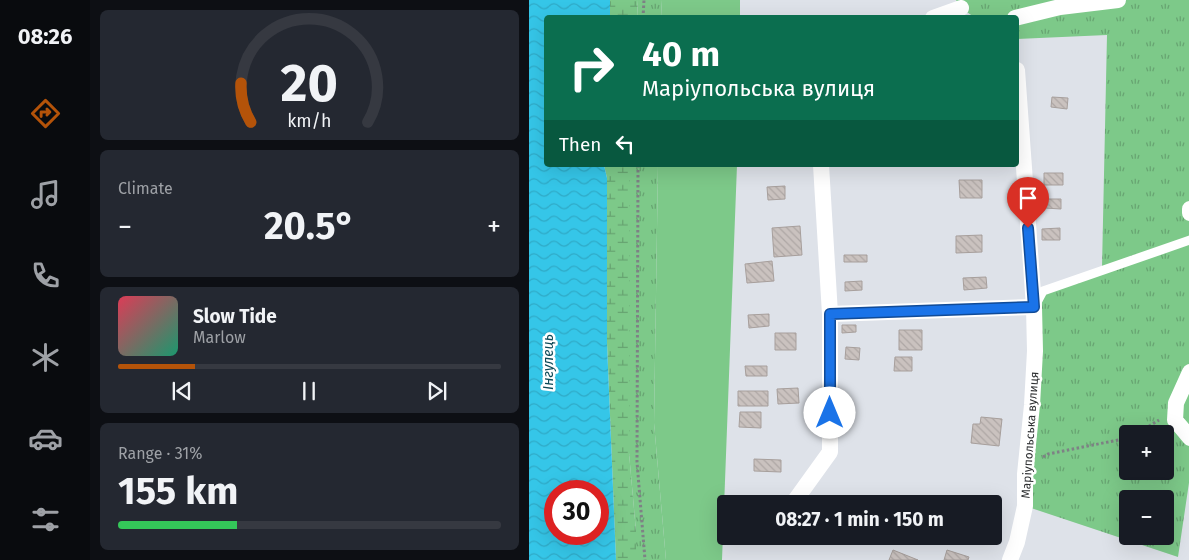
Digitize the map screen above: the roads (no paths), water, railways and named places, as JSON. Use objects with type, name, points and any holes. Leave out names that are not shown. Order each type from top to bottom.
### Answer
[{"type":"street","points":[[1019,17],[1060,7],[1118,0]]},
{"type":"street","points":[[943,15],[964,9]]},
{"type":"street","name":"Маріупольська вулиця","points":[[1010,560],[1017,542],[1025,506],[1025,474],[1035,360],[1034,307],[1019,98]]},
{"type":"street","points":[[799,495],[830,452],[830,314],[821,167]]},
{"type":"street","points":[[1189,208],[1189,213]]},
{"type":"street","points":[[830,314],[1034,307]]},
{"type":"street","points":[[1189,372],[1176,403],[1175,420],[1189,438]]},
{"type":"lane","points":[[1034,307],[1043,291],[1189,240]]},
{"type":"water","name":"Інгулець","points":[[529,0],[610,0],[610,15],[544,15],[544,167],[604,167],[607,178],[607,343],[616,560],[529,560]]}]
